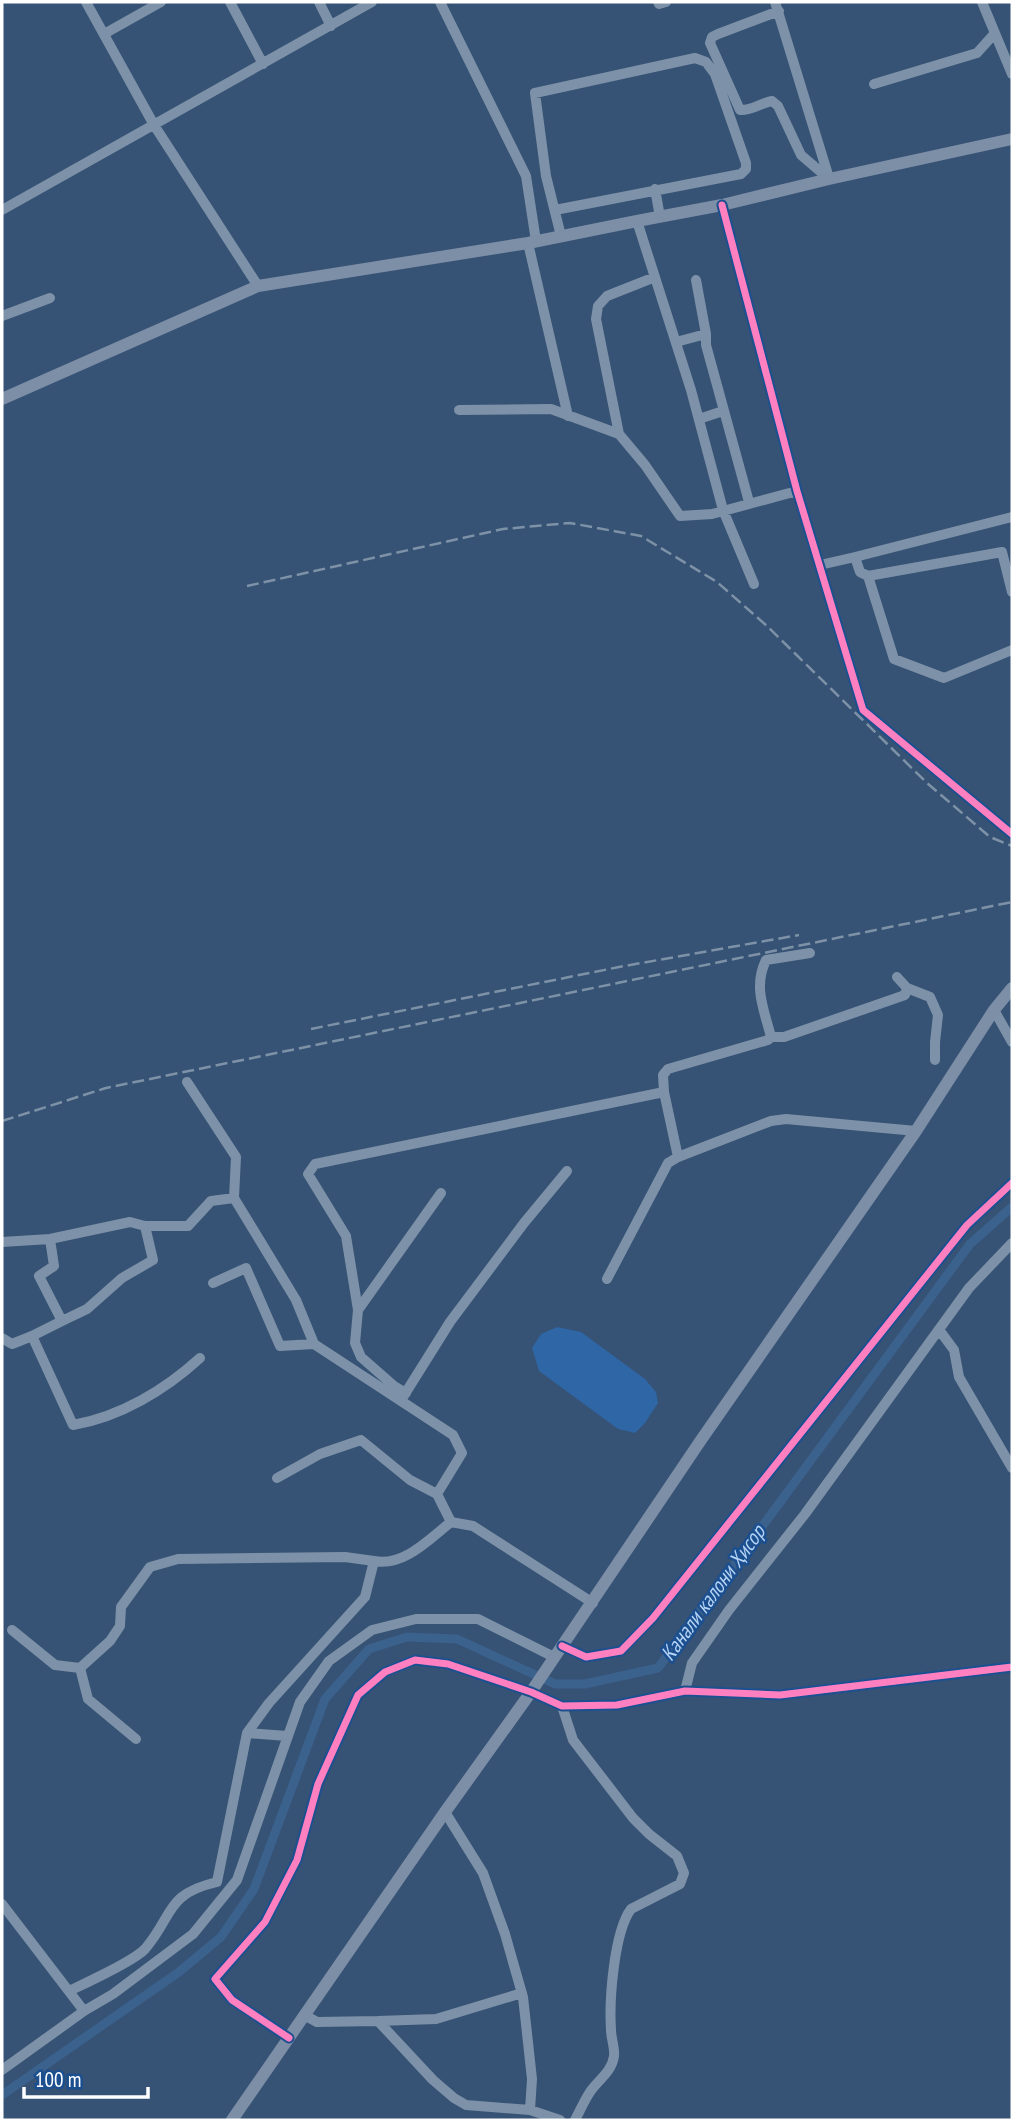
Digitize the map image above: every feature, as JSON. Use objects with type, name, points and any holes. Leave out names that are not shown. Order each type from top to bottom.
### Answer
[{"type":"main road","points":[[2,399],[258,286],[532,242],[722,205],[829,178],[1012,139]]},
{"type":"main road","points":[[237,2118],[304,2015],[593,1603],[701,1440],[916,1130],[994,1010],[1012,988]]},
{"type":"street","points":[[86,2],[154,125],[258,286]]},
{"type":"street","points":[[104,34],[162,2]]},
{"type":"street","points":[[230,2],[263,64]]},
{"type":"street","points":[[319,2],[331,26]]},
{"type":"street","points":[[2,210],[372,2]]},
{"type":"street","points":[[440,2],[526,176],[532,242],[568,416]]},
{"type":"street","points":[[659,2],[666,2]]},
{"type":"street","points":[[982,2],[1012,74]]},
{"type":"street","points":[[777,7],[829,178],[802,155],[778,106],[772,101],[746,111],[740,110],[710,43],[712,37],[777,7]]},
{"type":"street","points":[[874,84],[976,52],[995,33]]},
{"type":"street","points":[[555,210],[741,174],[746,169],[746,163],[715,74],[706,62],[695,58],[535,93],[546,176],[561,236]]},
{"type":"street","points":[[655,189],[660,217]]},
{"type":"street","points":[[722,205],[797,491],[863,710],[1012,834]]},
{"type":"street","points":[[637,221],[699,419],[723,510],[754,584]]},
{"type":"street","points":[[655,277],[607,296],[598,306],[596,319],[620,434],[680,516],[712,514],[797,491]]},
{"type":"street","points":[[696,280],[706,345],[749,502]]},
{"type":"street","points":[[2,316],[50,298]]},
{"type":"street","points":[[676,342],[706,334]]},
{"type":"street","points":[[459,410],[551,409],[620,434]]},
{"type":"street","points":[[699,419],[723,411]]},
{"type":"street","points":[[820,565],[1012,517]]},
{"type":"street","points":[[855,557],[860,572],[868,576],[1007,551],[1012,592]]},
{"type":"street","points":[[868,576],[894,659],[944,678],[1012,650]]},
{"type":"street","points":[[771,1037],[759,989],[759,975],[766,960],[810,953]]},
{"type":"street","points":[[897,977],[907,988],[930,997],[938,1015],[934,1042],[935,1060]]},
{"type":"street","points":[[678,1157],[664,1092],[663,1075],[668,1069],[771,1037],[784,1037],[905,995],[907,988]]},
{"type":"street","points":[[994,1010],[1012,1042]]},
{"type":"street","points":[[187,1082],[236,1157],[234,1198],[296,1300],[314,1344]]},
{"type":"street","points":[[404,1397],[360,1357],[355,1343],[358,1310],[346,1236],[307,1174],[314,1164],[664,1092]]},
{"type":"street","points":[[607,1279],[668,1163],[678,1157],[771,1121],[786,1119],[916,1130]]},
{"type":"street","points":[[404,1397],[450,1322],[524,1223],[567,1171]]},
{"type":"street","points":[[562,1646],[586,1657],[621,1651],[653,1618],[967,1225],[1012,1183]]},
{"type":"street","points":[[358,1310],[441,1193]]},
{"type":"street","points":[[2,1242],[50,1238],[130,1222],[145,1226],[188,1226],[211,1201],[234,1198]]},
{"type":"street","points":[[2,1338],[12,1344],[87,1309],[122,1278],[153,1260],[145,1226]]},
{"type":"street","points":[[50,1238],[54,1266],[38,1276],[62,1321]]},
{"type":"street","points":[[685,1691],[692,1663],[729,1609],[805,1514],[970,1288],[1012,1243]]},
{"type":"street","points":[[213,1283],[246,1268],[280,1346],[314,1344],[404,1397],[453,1435],[462,1453],[437,1494]]},
{"type":"street","points":[[940,1331],[954,1350],[959,1377],[1012,1468]]},
{"type":"street","points":[[32,1336],[73,1425],[99,1420],[174,1382],[200,1358]]},
{"type":"street","points":[[277,1478],[320,1454],[361,1440],[410,1480],[437,1494],[451,1522]]},
{"type":"street","points":[[12,1630],[55,1665],[80,1668],[110,1640],[120,1626],[121,1607],[150,1567],[178,1559],[345,1557],[388,1563],[409,1554],[451,1522],[473,1526],[593,1603]]},
{"type":"street","points":[[69,1991],[143,1951],[179,1898],[197,1887],[217,1882],[247,1733],[269,1703],[365,1597],[374,1561]]},
{"type":"street","points":[[2,2070],[84,2011],[113,1994],[193,1934],[237,1880],[300,1702],[329,1661],[372,1630],[416,1619],[478,1619],[554,1657]]},
{"type":"street","points":[[289,2038],[232,2000],[215,1979],[265,1922],[297,1860],[318,1784],[358,1695],[385,1672],[415,1660],[448,1664],[531,1692],[562,1706],[617,1705],[685,1691],[780,1695],[1012,1667]]},
{"type":"street","points":[[80,1668],[89,1699],[136,1740]]},
{"type":"street","points":[[562,1706],[573,1740],[633,1818],[677,1856],[684,1873],[680,1884],[642,1902],[627,1914],[613,1979],[611,2031],[614,2057],[610,2068],[592,2089],[575,2120]]},
{"type":"street","points":[[247,1733],[287,1736]]},
{"type":"street","points":[[445,1812],[483,1873],[522,1993],[532,2079],[530,2110]]},
{"type":"street","points":[[2,1904],[84,2011]]},
{"type":"street","points":[[304,2015],[317,2022],[436,2019],[522,1993]]},
{"type":"street","points":[[378,2021],[433,2080],[466,2105],[530,2110],[560,2120]]},
{"type":"shaded area","points":[[557,1327],[581,1332],[645,1379],[656,1392],[658,1403],[635,1433],[618,1429],[539,1371],[532,1348],[541,1334]]},
{"type":"waterway","name":"Канали калони Ҳисор","points":[[2,2095],[179,1972],[221,1937],[254,1889],[325,1699],[369,1649],[407,1637],[457,1639],[555,1684],[585,1684],[658,1668],[970,1244],[1012,1207]]},
{"type":"railway","points":[[247,586],[503,529],[570,523],[641,536],[717,582],[767,626],[927,783],[990,837],[1012,846]]},
{"type":"railway","points":[[2,1121],[106,1088],[1012,902]]},
{"type":"railway","points":[[311,1029],[619,967],[799,935]]},
{"type":"cycle path","points":[[722,205],[797,491],[863,710],[1012,834]]},
{"type":"cycle path","points":[[562,1646],[586,1657],[621,1651],[653,1618],[967,1225],[1012,1183]]},
{"type":"cycle path","points":[[289,2038],[232,2000],[215,1979],[265,1922],[297,1860],[318,1784],[358,1695],[385,1672],[415,1660],[448,1664],[531,1692],[562,1706],[617,1705],[685,1691],[780,1695],[1012,1667]]}]
